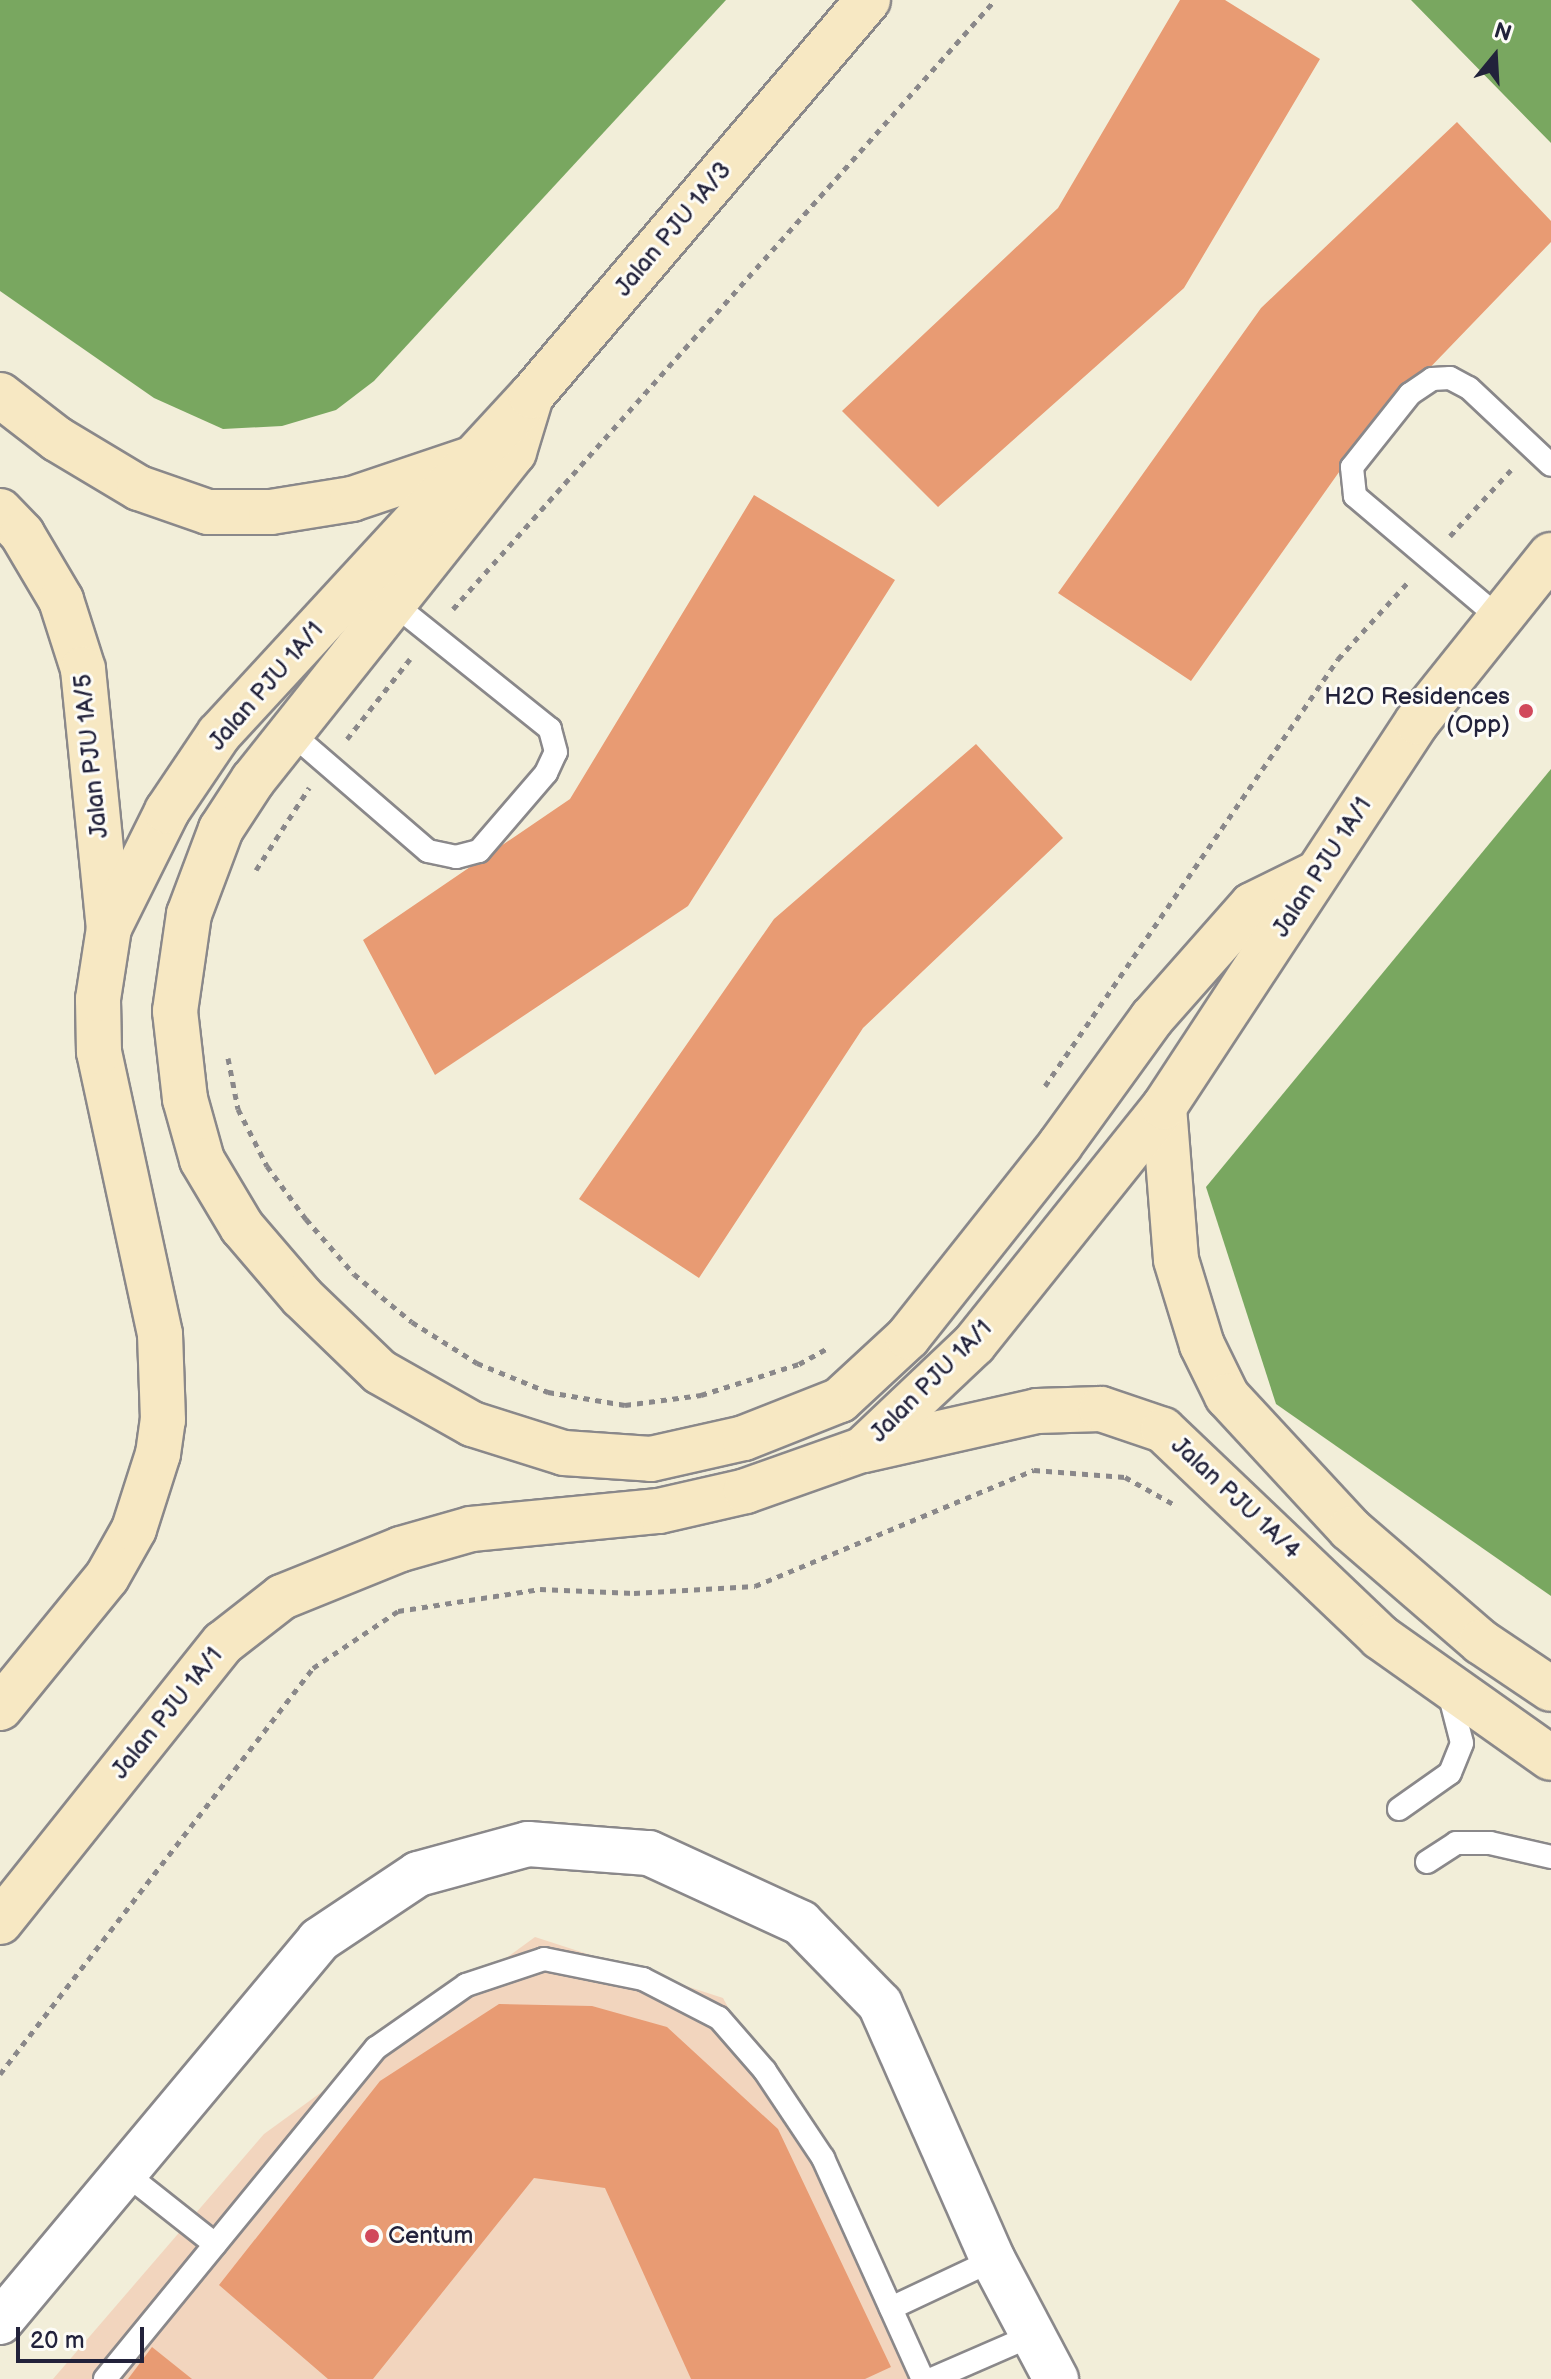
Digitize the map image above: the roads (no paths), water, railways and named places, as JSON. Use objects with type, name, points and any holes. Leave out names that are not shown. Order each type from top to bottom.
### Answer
[{"type":"main road","name":"Jalan PJU 1A/3","points":[[477,457],[868,0]]},
{"type":"main road","points":[[0,395],[57,439],[139,488],[208,512],[271,512],[352,499],[477,457]]},
{"type":"main road","points":[[531,396],[514,452],[290,732],[221,829],[189,914],[175,1011],[185,1099],[202,1160],[242,1227],[302,1297],[380,1372],[472,1424],[564,1453],[651,1459],[744,1438],[840,1400],[908,1337],[1041,1170],[1152,1018],[1252,905],[1317,873]]},
{"type":"main road","name":"Jalan PJU 1A/1","points":[[0,1708],[114,1565],[134,1529],[161,1431],[160,1334],[99,1052],[98,999],[109,928],[167,811],[219,734],[477,457]]},
{"type":"main road","name":"Jalan PJU 1A/5","points":[[0,511],[22,534],[61,600],[83,669],[109,928]]},
{"type":"main road","name":"Jalan PJU 1A/1","points":[[0,1922],[223,1643],[282,1597],[401,1549],[471,1529],[659,1511],[759,1487],[862,1450],[974,1344],[1164,1107],[1417,722],[1497,616],[1551,555]]},
{"type":"main road","points":[[1164,1107],[1176,1260],[1202,1345],[1227,1396],[1350,1529],[1481,1642],[1551,1689]]},
{"type":"main road","name":"Jalan PJU 1A/4","points":[[862,1450],[1037,1411],[1101,1409],[1133,1417],[1163,1430],[1320,1576],[1380,1637],[1551,1758]]},
{"type":"main road","points":[[1320,1576],[1350,1529]]},
{"type":"street","points":[[0,2322],[319,1940],[418,1874],[528,1844],[649,1853],[801,1923],[880,2004],[993,2260],[1056,2379]]},
{"type":"lane","points":[[1497,616],[1355,496],[1351,484],[1352,467],[1410,394],[1432,379],[1450,378],[1469,388],[1551,465]]},
{"type":"lane","points":[[290,732],[428,851],[456,857],[479,851],[546,773],[556,752],[550,729],[394,604]]},
{"type":"lane","points":[[1399,1809],[1450,1773],[1462,1743],[1448,1688]]},
{"type":"lane","points":[[1427,1862],[1456,1843],[1490,1843],[1551,1857]]},
{"type":"lane","points":[[105,2379],[376,2048],[466,1985],[544,1959],[643,1979],[719,2018],[765,2071],[823,2158],[923,2379]]},
{"type":"lane","points":[[125,2173],[215,2244]]},
{"type":"lane","points":[[891,2308],[993,2260]]},
{"type":"lane","points":[[932,2379],[1033,2335]]},
{"type":"place","name":"H2O Residences (Opp)","points":[[1526,711]]},
{"type":"place","name":"Centum","points":[[372,2236]]}]
